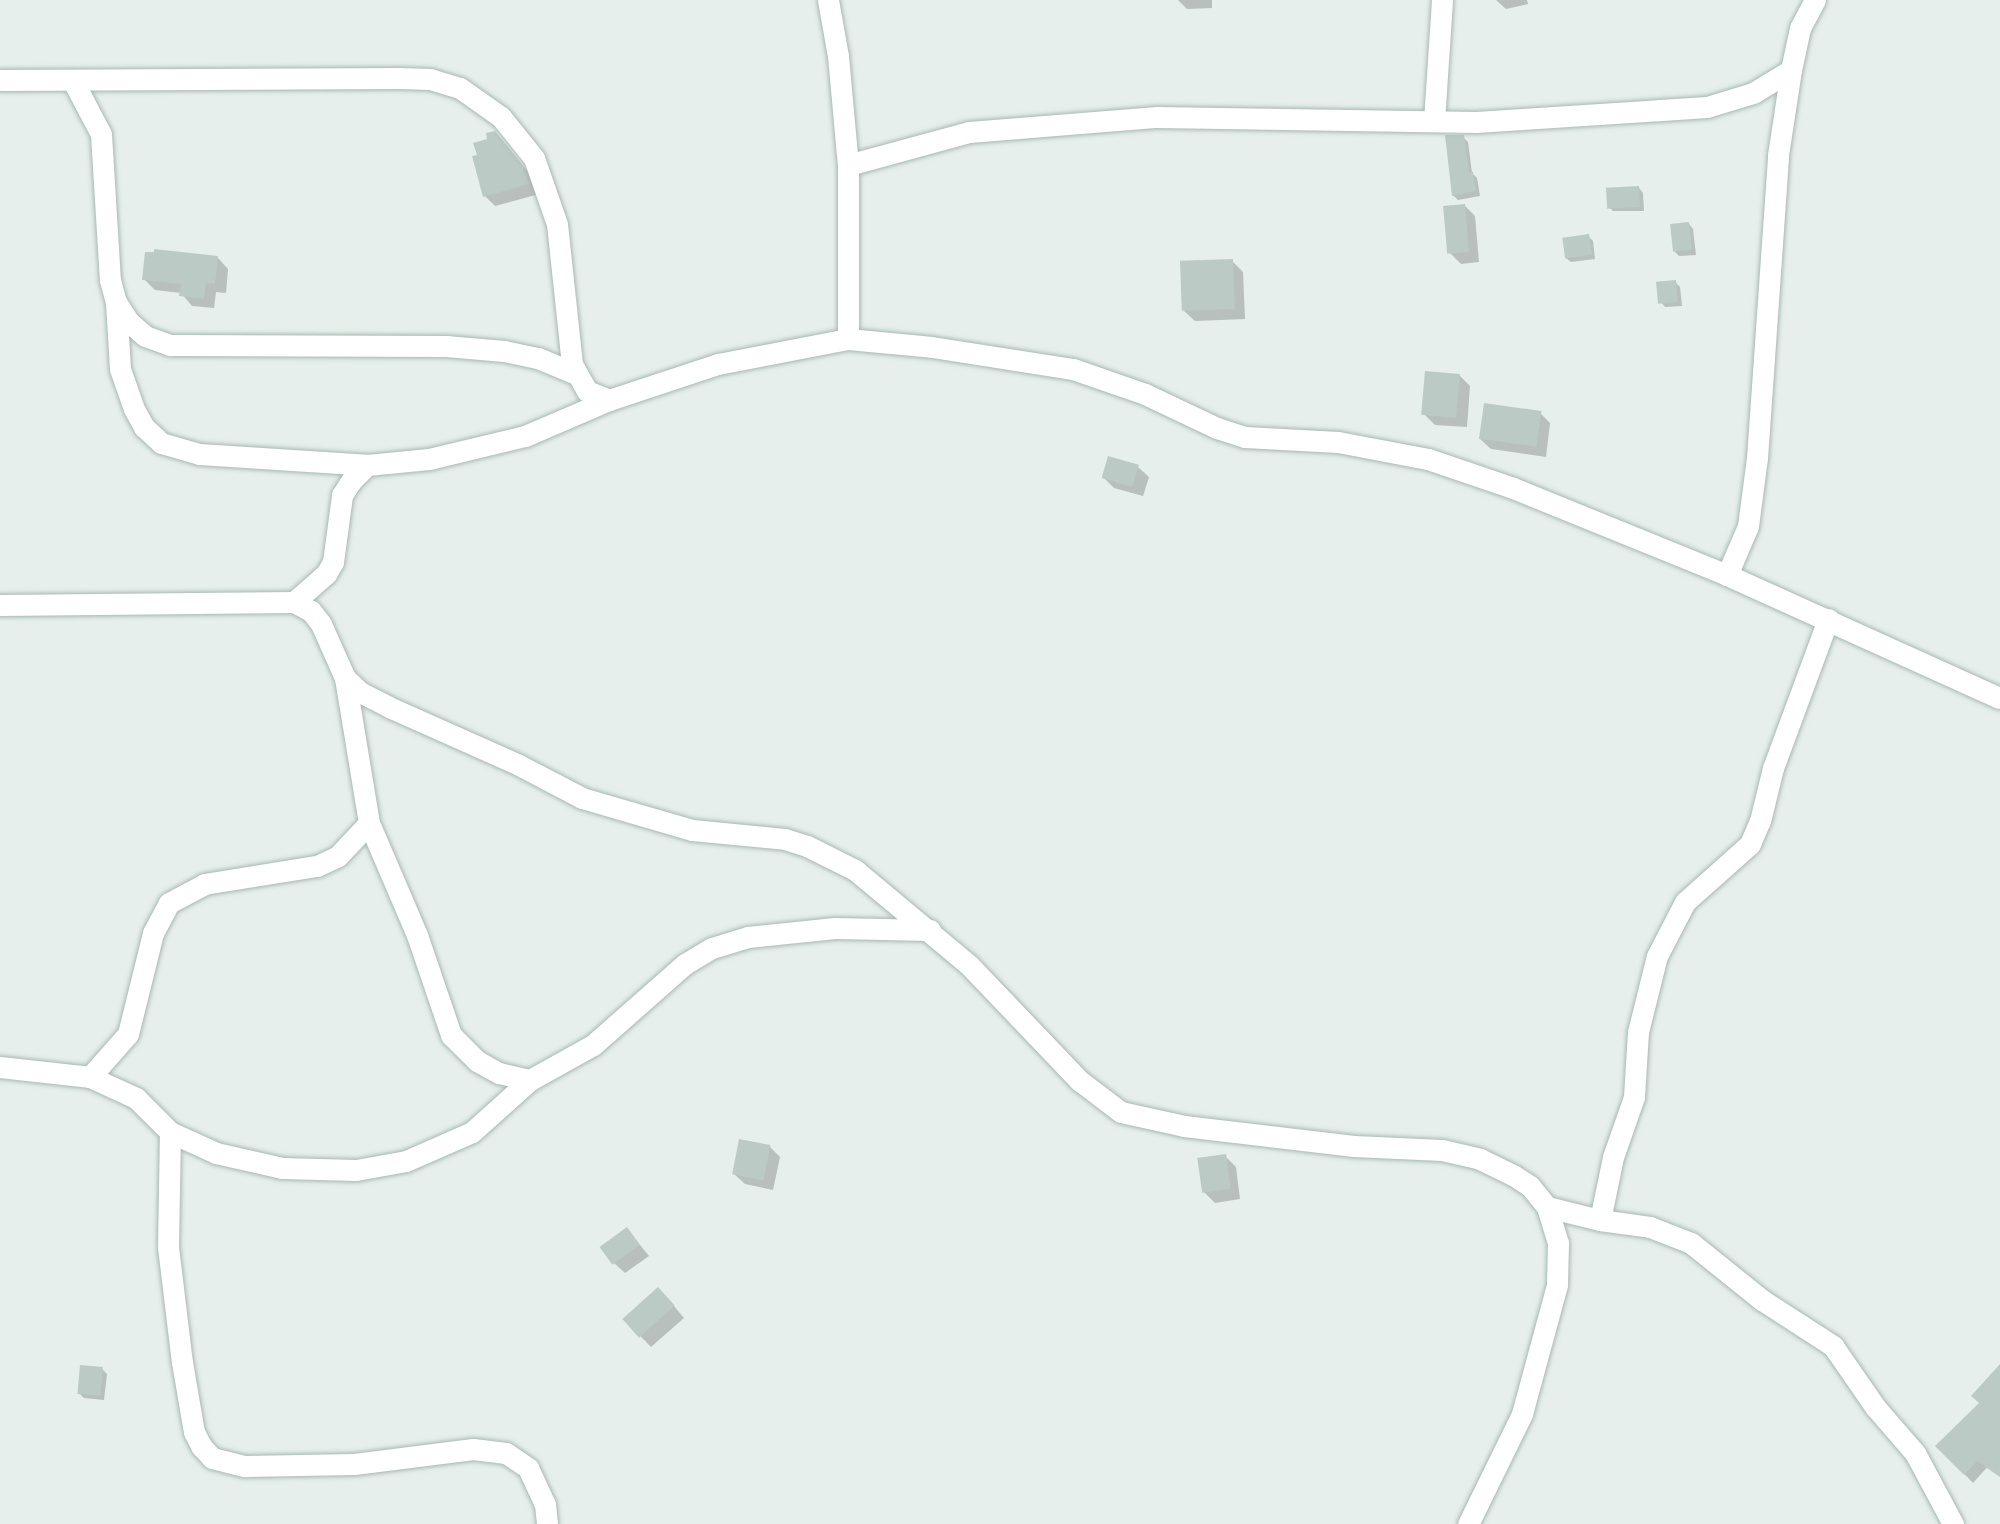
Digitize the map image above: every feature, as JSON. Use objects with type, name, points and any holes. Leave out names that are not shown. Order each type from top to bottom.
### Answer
[{"type":"street","points":[[828,0],[838,56],[848,165],[848,339]]},
{"type":"street","points":[[1434,121],[1442,0]]},
{"type":"street","points":[[1727,575],[1748,526],[1758,458],[1778,155],[1800,28],[1815,0]]},
{"type":"street","points":[[848,165],[969,132],[1041,124],[1157,117],[1476,122],[1707,107],[1753,93],[1791,70]]},
{"type":"street","points":[[0,80],[399,78],[430,79],[460,88],[485,103],[519,136],[534,158],[557,224],[568,344],[576,374],[587,391],[609,400]]},
{"type":"street","points":[[73,81],[101,134],[110,280],[116,302],[120,369],[134,409],[144,427],[161,443],[200,454],[367,466],[429,459],[499,443],[576,416],[609,400],[718,364],[848,339],[932,347],[1073,369],[1145,394],[1217,428],[1245,437],[1339,442],[1428,459],[1513,488],[1727,575],[2000,698]]},
{"type":"street","points":[[116,302],[145,336],[170,345],[446,346],[504,351],[538,358],[576,374]]},
{"type":"street","points":[[294,602],[326,574],[333,562],[342,495],[351,481],[367,466]]},
{"type":"street","points":[[0,605],[294,602],[311,611],[321,624],[345,678],[369,823],[417,935],[451,1035],[477,1061],[499,1073],[530,1080]]},
{"type":"street","points":[[1600,1220],[1613,1157],[1634,1097],[1638,1032],[1657,956],[1685,902],[1750,844],[1760,821],[1773,768],[1828,620]]},
{"type":"street","points":[[345,678],[360,692],[389,707],[508,760],[582,798],[692,830],[785,839],[807,845],[855,870],[930,930],[968,965],[1080,1081],[1121,1112],[1184,1126],[1354,1146],[1443,1150],[1480,1160],[1530,1186],[1547,1207],[1558,1243],[1557,1285],[1522,1414],[1468,1524]]},
{"type":"street","points":[[90,1077],[128,1034],[153,933],[169,903],[204,884],[317,866],[338,856],[369,823]]},
{"type":"street","points":[[0,1067],[90,1077],[136,1098],[170,1132],[216,1153],[282,1168],[356,1170],[406,1161],[472,1132],[530,1080],[593,1045],[685,964],[712,948],[748,937],[835,928],[930,930]]},
{"type":"street","points":[[170,1132],[168,1247],[194,1432],[206,1452],[225,1463],[245,1466],[355,1464],[473,1449],[506,1453],[528,1468],[545,1504],[547,1524]]},
{"type":"street","points":[[1547,1207],[1600,1220],[1650,1227],[1691,1243],[1762,1300],[1833,1346],[1876,1408],[1915,1453],[1954,1524]]},
{"type":"building","points":[[495,131],[522,164],[529,184],[483,197],[472,156],[477,155],[473,143],[487,139],[486,133]]},
{"type":"building","points":[[1445,135],[1464,135],[1469,172],[1473,172],[1476,191],[1452,196]]},
{"type":"building","points":[[1639,186],[1640,207],[1607,209],[1606,188]]},
{"type":"building","points":[[1465,204],[1469,252],[1447,254],[1443,206]]},
{"type":"building","points":[[1689,222],[1692,250],[1673,252],[1670,224]]},
{"type":"building","points":[[1589,234],[1592,255],[1565,259],[1562,238]]},
{"type":"building","points":[[154,249],[218,256],[215,284],[206,283],[204,299],[179,296],[181,284],[142,280],[145,252],[154,252]]},
{"type":"building","points":[[1233,259],[1235,309],[1182,311],[1180,261]]},
{"type":"building","points":[[1676,280],[1678,302],[1658,304],[1656,282]]},
{"type":"building","points":[[1425,371],[1460,374],[1456,418],[1421,415]]},
{"type":"building","points":[[1484,403],[1541,411],[1536,447],[1479,439]]},
{"type":"building","points":[[1108,456],[1139,465],[1132,487],[1102,478]]},
{"type":"building","points":[[739,1139],[770,1145],[764,1180],[732,1174]]},
{"type":"building","points":[[1226,1154],[1231,1189],[1202,1193],[1197,1158]]},
{"type":"building","points":[[627,1227],[640,1245],[612,1265],[599,1247]]},
{"type":"building","points":[[658,1287],[675,1306],[639,1338],[622,1319]]},
{"type":"building","points":[[2000,1364],[2000,1477],[1977,1461],[1964,1475],[1935,1446],[1979,1403],[1971,1396]]},
{"type":"building","points":[[80,1365],[103,1367],[100,1396],[77,1394]]}]
